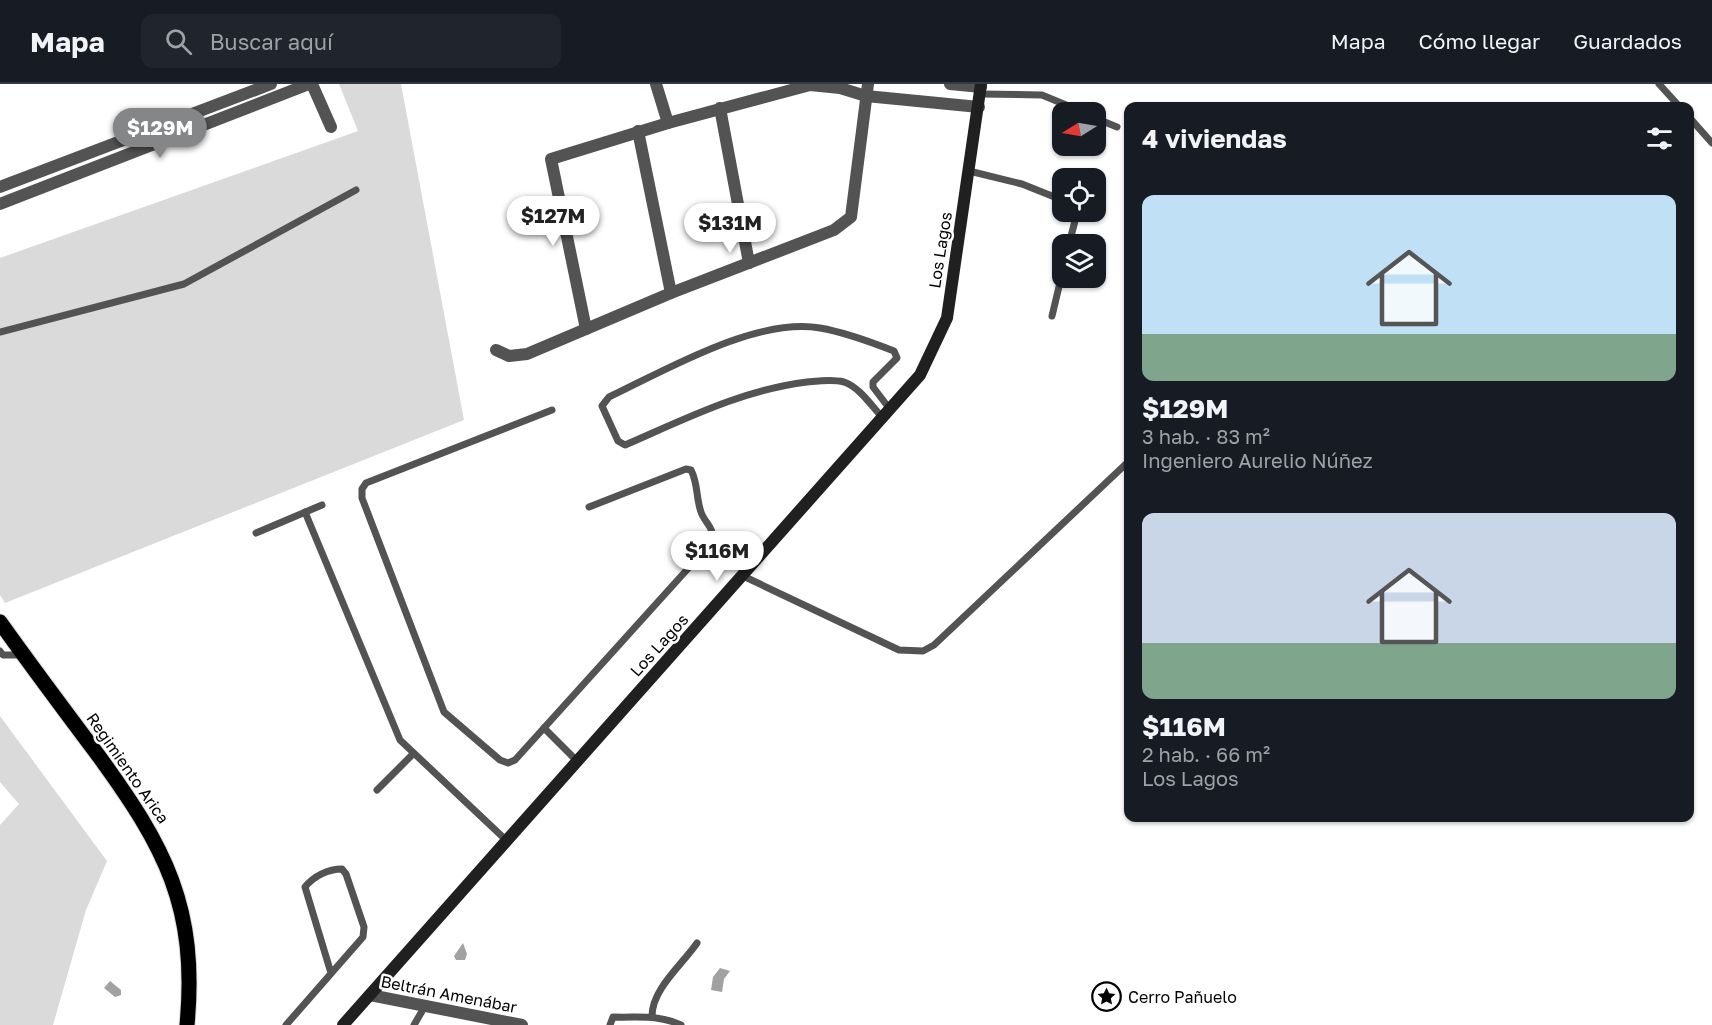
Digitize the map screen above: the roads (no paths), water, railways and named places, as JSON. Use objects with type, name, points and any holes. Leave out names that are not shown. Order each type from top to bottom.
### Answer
[{"type":"main road","name":"Los Lagos","points":[[343,1025],[920,375],[947,318],[980,93]]},
{"type":"main road","name":"Regimiento Arica","points":[[0,622],[136,807],[161,852],[180,903],[188,944],[190,964],[187,1025]]},
{"type":"street","points":[[0,187],[271,84]]},
{"type":"street","points":[[0,204],[45,189],[311,84],[331,127]]},
{"type":"street","points":[[656,84],[668,123]]},
{"type":"street","points":[[950,84],[980,93]]},
{"type":"street","points":[[586,329],[550,159],[638,131],[810,86],[980,93]]},
{"type":"street","points":[[496,350],[509,356],[527,354],[672,293],[834,230],[851,217],[867,90]]},
{"type":"street","points":[[720,108],[749,263]]},
{"type":"street","points":[[183,117],[189,132]]},
{"type":"street","points":[[638,131],[672,293]]},
{"type":"street","points":[[37,173],[45,189]]},
{"type":"street","name":"Beltrán Amenábar","points":[[370,995],[490,1022],[522,1025]]},
{"type":"lane","points":[[1659,84],[1675,102]]},
{"type":"lane","points":[[980,93],[1042,95],[1059,102]]},
{"type":"lane","points":[[1106,123],[1116,127]]},
{"type":"lane","points":[[1694,123],[1712,143]]},
{"type":"lane","points":[[969,171],[1022,183],[1052,196]]},
{"type":"lane","points":[[0,332],[184,284],[356,190]]},
{"type":"lane","points":[[1052,316],[1059,288]]},
{"type":"lane","points":[[806,327],[820,328],[894,351],[897,358],[873,382],[873,387],[885,412],[845,383],[826,380],[756,391],[728,400],[625,445],[618,441],[602,406],[609,397],[735,338],[783,328],[806,327]]},
{"type":"lane","points":[[552,410],[366,483],[362,489],[362,498],[444,712],[500,760],[508,763],[515,760],[712,542],[712,528],[700,511],[695,477],[691,470],[686,469],[589,507]]},
{"type":"lane","points":[[743,576],[899,650],[923,651],[934,645],[1124,466]]},
{"type":"lane","points":[[256,533],[322,505]]},
{"type":"lane","points":[[305,512],[400,740],[507,841]]},
{"type":"lane","points":[[0,651],[3,655],[23,655]]},
{"type":"lane","points":[[544,728],[577,761]]},
{"type":"lane","points":[[377,790],[413,754]]},
{"type":"lane","points":[[286,1025],[332,973],[363,937],[364,927],[346,874],[342,869],[333,869],[312,879],[305,886],[332,973]]},
{"type":"lane","points":[[652,1016],[652,1004],[671,974],[681,966],[697,943]]},
{"type":"lane","points":[[414,1025],[425,1006]]},
{"type":"lane","points":[[610,1025],[613,1017],[652,1016],[666,1017],[681,1025]]},
{"type":"place","name":"Cerro Pañuelo","points":[[1107,997]]}]
